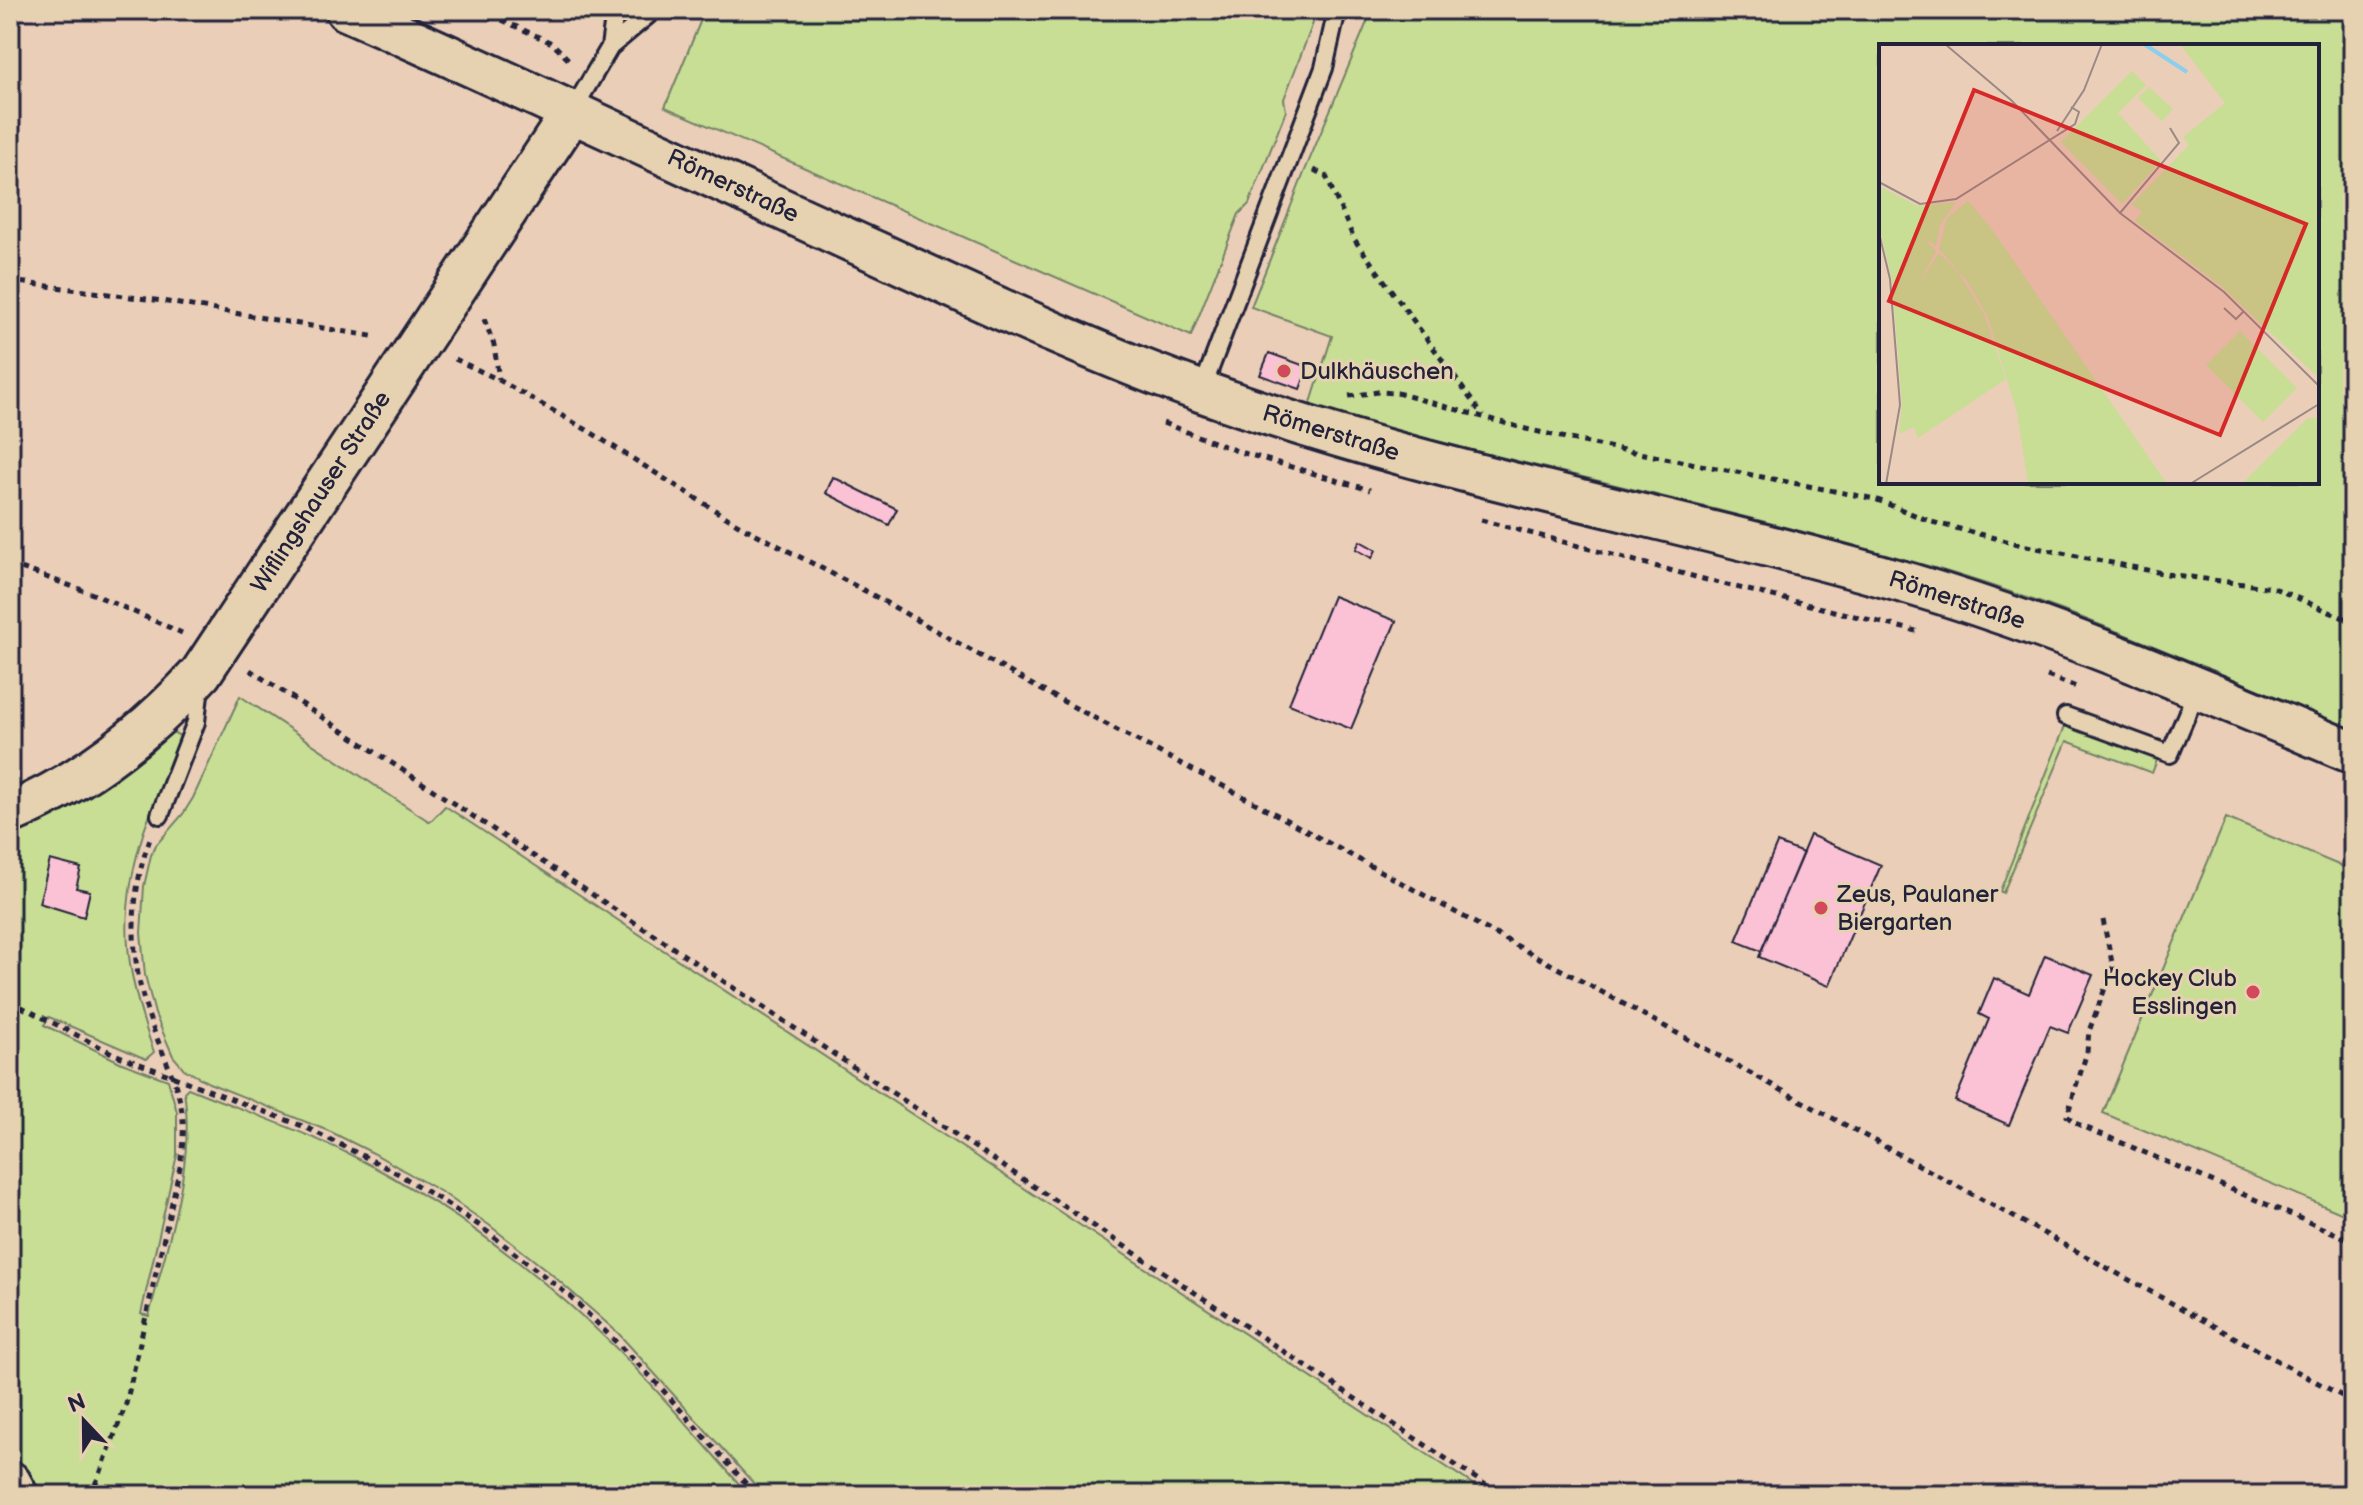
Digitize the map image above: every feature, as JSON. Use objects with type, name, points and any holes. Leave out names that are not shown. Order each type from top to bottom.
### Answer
[{"type":"street","name":"Römerstraße","points":[[346,10],[581,97],[977,298],[1201,392],[1383,450],[1903,582],[2080,641],[2353,753]]},
{"type":"street","name":"Wiflingshauser Straße","points":[[10,813],[47,796],[106,760],[160,716],[210,660],[581,97]]},
{"type":"street","points":[[10,1482],[17,1495]]},
{"type":"lane","points":[[610,47],[615,10]]},
{"type":"lane","points":[[581,97],[610,47],[654,10]]},
{"type":"lane","points":[[1201,392],[1324,68],[1337,10]]},
{"type":"lane","points":[[160,815],[196,722],[210,660]]},
{"type":"lane","points":[[2066,716],[2170,754],[2198,688]]},
{"type":"path","points":[[480,10],[552,43],[581,97]]},
{"type":"path","points":[[1288,158],[1326,176],[1354,239],[1484,417]]},
{"type":"path","points":[[465,271],[494,345],[499,380]]},
{"type":"path","points":[[10,281],[162,301],[417,344],[449,356],[499,380],[587,430],[737,524],[2353,1402]]},
{"type":"path","points":[[1378,392],[1397,393],[1588,443],[1875,499],[1932,522],[2022,545],[2167,574],[2274,588],[2353,622]]},
{"type":"path","points":[[10,564],[93,594],[210,660],[1501,1495]]},
{"type":"path","points":[[90,1495],[126,1404],[180,1167],[183,1114],[144,1002],[134,945],[137,886],[144,856],[160,815]]},
{"type":"path","points":[[2103,920],[2113,967],[2089,1031],[2087,1052],[2067,1116],[2075,1123],[2353,1241]]},
{"type":"path","points":[[10,1001],[114,1054],[328,1138],[397,1173],[480,1226],[571,1297],[614,1338],[756,1495]]},
{"type":"green space","points":[[705,10],[1318,10],[1284,99],[1286,111],[1249,204],[1239,214],[1191,336],[665,107]]},
{"type":"green space","points":[[1372,10],[2353,10],[2353,729],[2143,642],[2036,601],[1928,566],[1393,430],[1310,406],[1332,336],[1251,307]]},
{"type":"green space","points":[[240,696],[430,822],[445,806],[1489,1495],[764,1495],[618,1333],[549,1272],[489,1225],[443,1193],[373,1153],[331,1132],[209,1083],[184,1069],[173,1056],[155,1014],[145,975],[141,933],[144,886],[156,845],[193,798]]},
{"type":"green space","points":[[2067,721],[2159,755],[2152,773],[2067,741],[2003,893],[2000,891]]},
{"type":"green space","points":[[169,730],[180,736],[143,834],[127,918],[136,996],[154,1052],[146,1059],[49,1017],[44,1025],[122,1063],[168,1080],[177,1112],[177,1155],[141,1314],[149,1316],[171,1234],[183,1176],[187,1119],[184,1092],[188,1088],[351,1155],[457,1217],[523,1266],[615,1347],[749,1495],[36,1495],[10,1444],[10,831]]},
{"type":"green space","name":"Hockey Club Esslingen","points":[[2226,818],[2353,871],[2353,1218],[2103,1113]]},
{"type":"building","name":"Dulkhäuschen","points":[[1269,353],[1308,367],[1300,389],[1260,375]]},
{"type":"building","points":[[833,477],[897,509],[889,525],[826,493]]},
{"type":"building","points":[[1360,541],[1376,550],[1372,558],[1356,549]]},
{"type":"building","points":[[1333,596],[1396,621],[1351,729],[1289,704]]},
{"type":"building","name":"Zeus, Paulaner Biergarten","points":[[1810,835],[1881,865],[1829,986],[1759,957]]},
{"type":"building","points":[[1777,843],[1803,853],[1761,951],[1736,941]]},
{"type":"building","points":[[50,860],[81,868],[76,888],[90,891],[84,917],[39,903]]},
{"type":"building","points":[[2045,955],[2093,975],[2068,1033],[2050,1026],[2009,1125],[1955,1101],[1989,1019],[1979,1014],[1994,978],[2029,994]]},
{"type":"place","name":"Dulkhäuschen","points":[[1284,371]]},
{"type":"place","name":"Zeus, Paulaner Biergarten","points":[[1821,908]]},
{"type":"place","name":"Hockey Club Esslingen","points":[[2253,992]]}]
